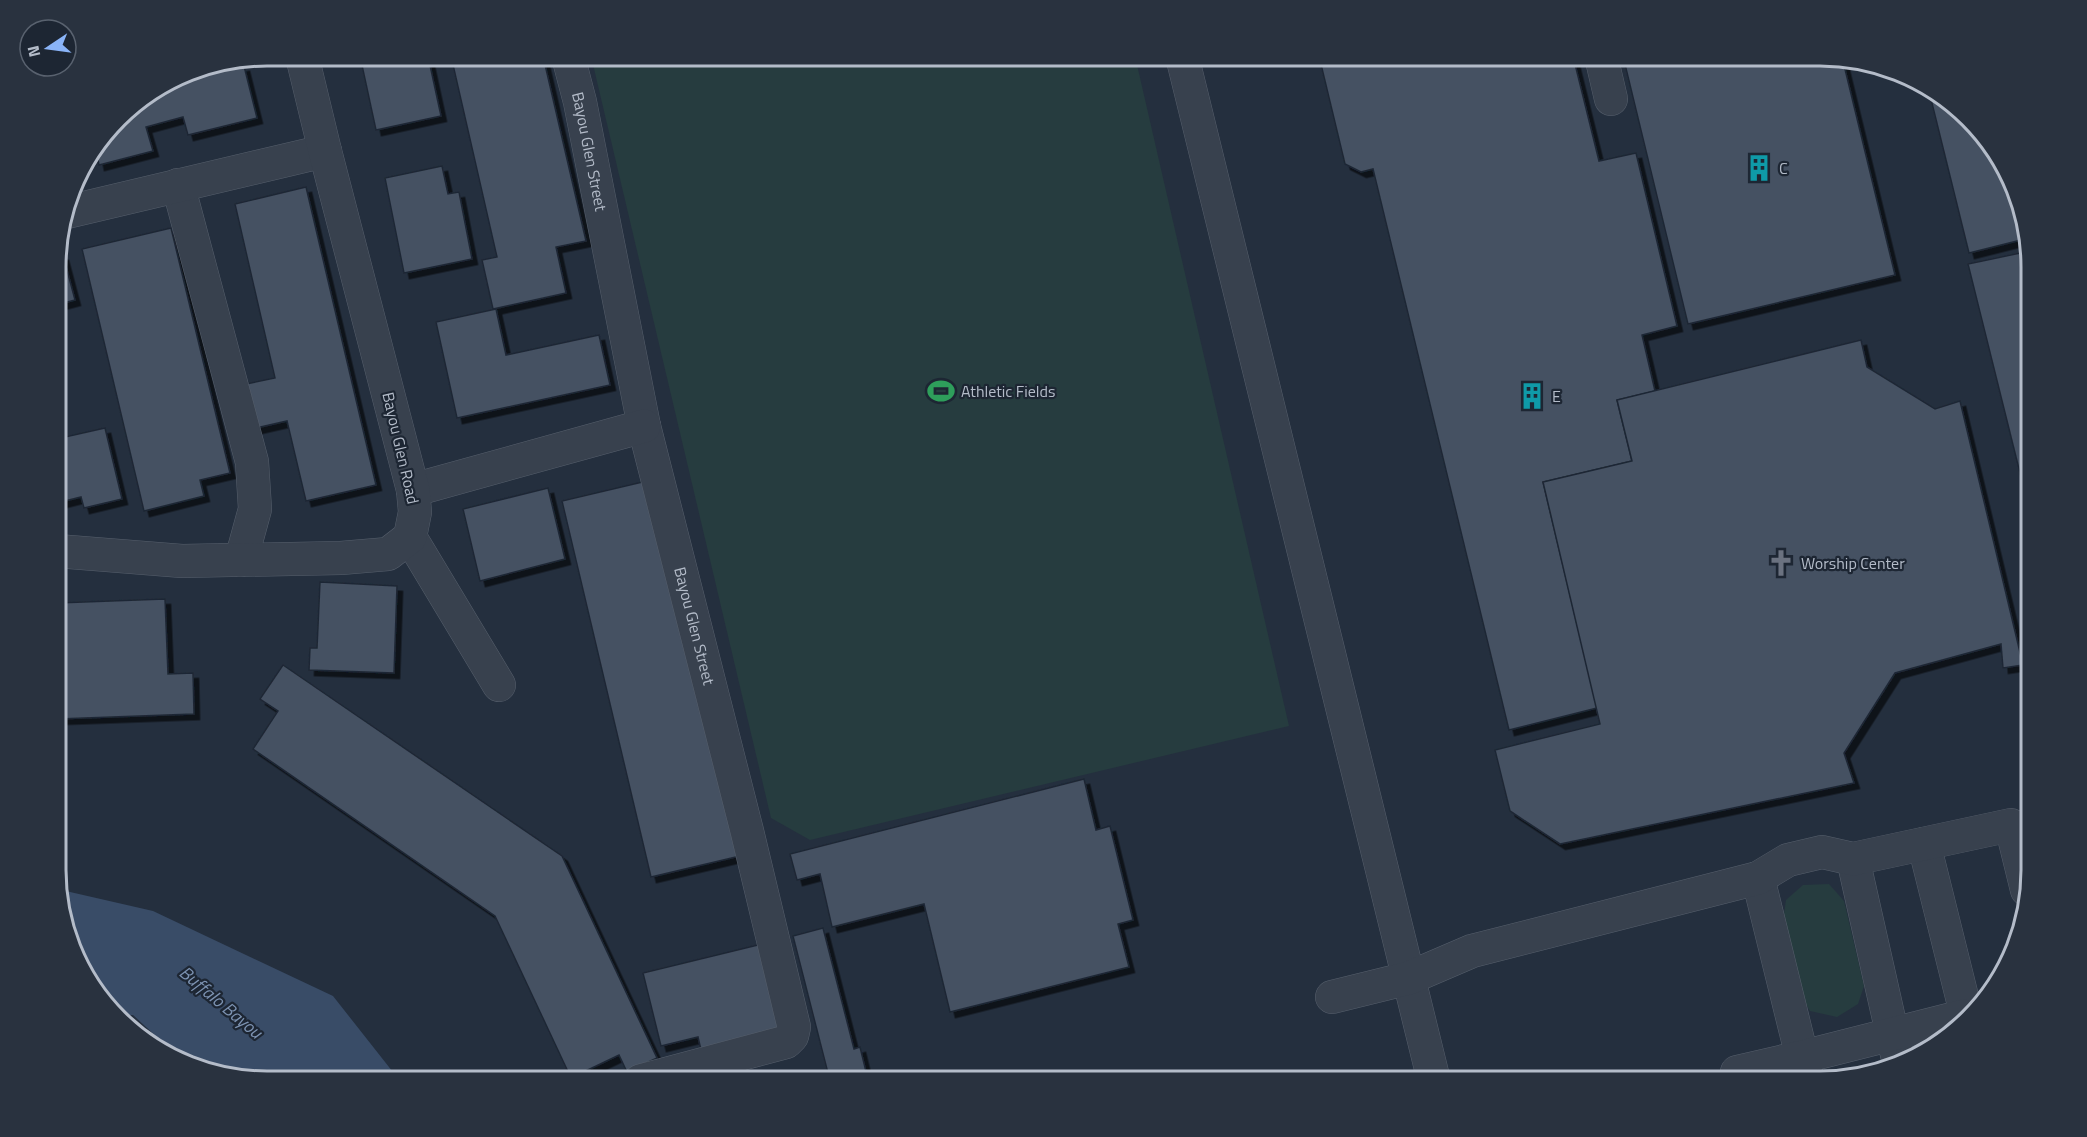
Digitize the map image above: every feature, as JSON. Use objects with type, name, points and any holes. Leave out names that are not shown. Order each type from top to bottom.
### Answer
[{"type":"street","name":"Bayou Glen Road","points":[[304,66],[413,490],[415,512],[410,537]]},
{"type":"street","name":"Bayou Glen Street","points":[[571,66],[580,102],[644,426],[747,831],[794,1027],[792,1036],[786,1042],[677,1071]]},
{"type":"street","points":[[1184,66],[1431,1071]]},
{"type":"street","points":[[1603,66],[1611,99]]},
{"type":"street","points":[[75,210],[325,150]]},
{"type":"street","points":[[178,185],[252,462],[255,509],[240,560]]},
{"type":"street","points":[[413,490],[644,426]]},
{"type":"street","points":[[66,552],[182,561],[341,558],[388,554],[410,537],[499,685]]},
{"type":"street","points":[[1332,997],[1408,978],[1473,951],[1758,878],[1788,860],[1822,852],[1852,859],[2011,825],[2021,866]]},
{"type":"street","points":[[1924,844],[1964,1010]]},
{"type":"street","points":[[1852,859],[1895,1046]]},
{"type":"street","points":[[1758,878],[1805,1069]]},
{"type":"street","points":[[1760,1071],[1805,1069],[1895,1046],[1956,1018]]},
{"type":"green space","name":"Athletic Fields","points":[[593,66],[1137,66],[1289,726],[810,840],[771,818]]},
{"type":"green space","points":[[1829,884],[1844,901],[1864,986],[1858,1004],[1837,1017],[1810,1011],[1801,996],[1783,921],[1786,900],[1803,885]]},
{"type":"water","name":"Buffalo Bayou","points":[[68,891],[153,911],[333,996],[392,1071],[254,1071],[228,1067],[178,1050],[160,1040],[133,1015],[128,1015],[116,1003],[100,982],[87,959],[77,935]]},
{"type":"building","points":[[362,66],[430,66],[441,116],[376,130]]},
{"type":"building","points":[[453,66],[545,66],[586,241],[556,247],[566,293],[493,309],[482,260],[497,257]]},
{"type":"building","name":"E","points":[[1321,66],[1575,66],[1599,161],[1636,153],[1677,326],[1642,335],[1655,391],[1617,400],[1632,461],[1543,482],[1597,708],[1509,730],[1373,169],[1361,172],[1345,164]]},
{"type":"building","name":"C","points":[[1625,66],[1845,68],[1895,275],[1688,324]]},
{"type":"building","points":[[244,67],[257,118],[188,135],[183,117],[146,127],[153,151],[99,165],[98,159],[116,134],[155,100],[190,81]]},
{"type":"building","points":[[1931,101],[1962,125],[1979,145],[2006,190],[2014,215],[2019,241],[1969,253]]},
{"type":"building","points":[[442,166],[448,194],[459,192],[472,259],[404,273],[385,178]]},
{"type":"building","points":[[306,187],[376,485],[306,501],[287,421],[256,428],[246,384],[275,378],[235,204]]},
{"type":"building","points":[[171,228],[230,473],[200,480],[204,496],[144,511],[82,249]]},
{"type":"building","points":[[2020,253],[2021,477],[1968,264]]},
{"type":"building","points":[[66,266],[75,300],[66,302]]},
{"type":"building","points":[[496,309],[506,355],[599,335],[610,385],[457,418],[436,322]]},
{"type":"building","name":"Worship Center","points":[[1861,340],[1867,367],[1935,409],[1960,401],[2021,657],[2021,665],[2003,668],[2001,644],[1895,673],[1844,753],[1854,783],[1560,844],[1510,811],[1495,750],[1600,724],[1543,482],[1632,461],[1617,400]]},
{"type":"building","points":[[105,428],[122,499],[84,508],[81,497],[66,501],[66,437]]},
{"type":"building","points":[[651,480],[740,856],[651,877],[562,501]]},
{"type":"building","points":[[548,488],[565,559],[480,581],[463,509]]},
{"type":"building","points":[[320,582],[397,586],[394,673],[309,670],[310,648],[317,648]]},
{"type":"building","points":[[165,599],[168,674],[193,673],[194,714],[66,719],[66,603]]},
{"type":"building","points":[[283,665],[562,856],[657,1058],[629,1071],[627,1071],[619,1055],[586,1071],[568,1071],[495,916],[253,749],[278,711],[260,699]]},
{"type":"building","points":[[1084,779],[1096,830],[1110,826],[1133,920],[1118,924],[1129,967],[950,1012],[924,904],[832,927],[820,874],[797,880],[790,854]]},
{"type":"building","points":[[823,928],[854,1049],[860,1047],[866,1071],[827,1071],[793,936]]},
{"type":"building","points":[[762,944],[783,1030],[701,1050],[698,1037],[661,1046],[643,973]]},
{"type":"place","name":"C","points":[[1759,168]]},
{"type":"place","name":"Athletic Fields","points":[[941,391]]},
{"type":"place","name":"E","points":[[1532,396]]},
{"type":"place","name":"Worship Center","points":[[1781,563]]}]
